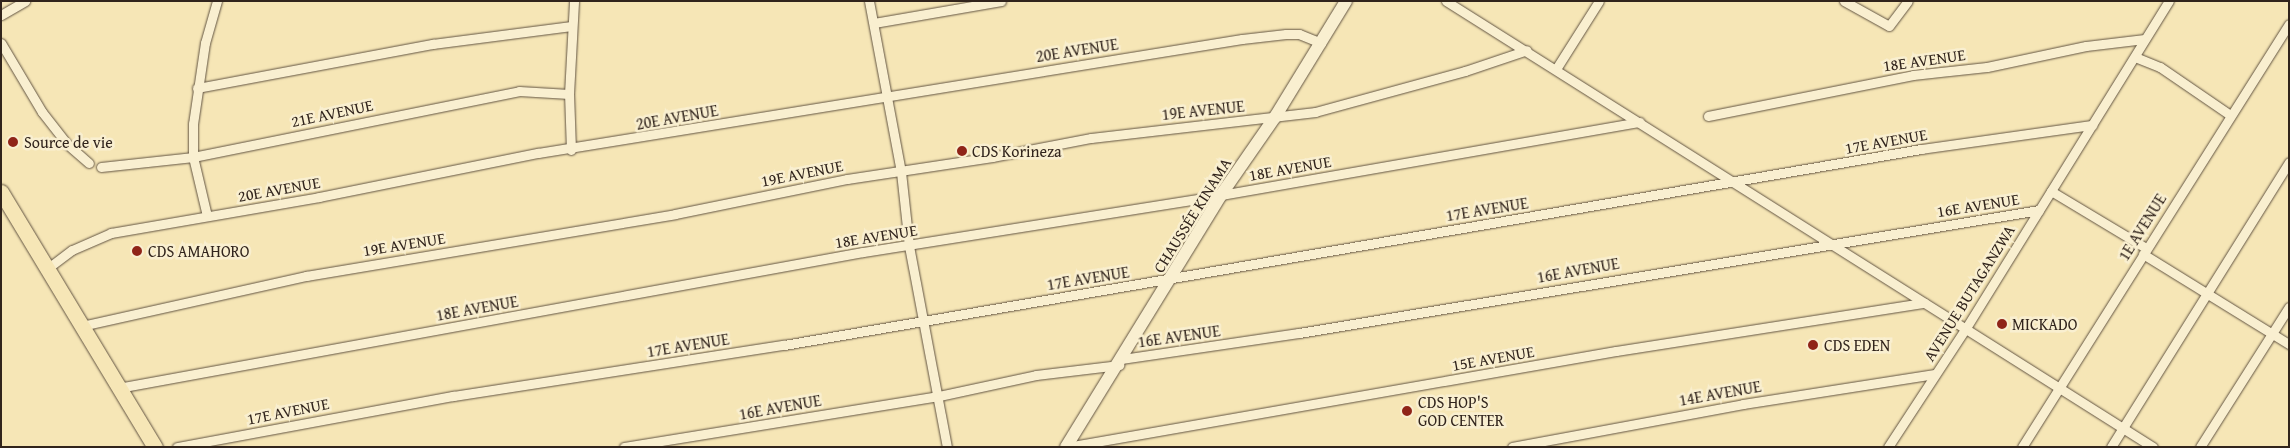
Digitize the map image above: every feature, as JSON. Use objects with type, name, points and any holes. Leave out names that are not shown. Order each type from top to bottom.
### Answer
[{"type":"main road","points":[[1,192],[155,447]]},
{"type":"street","points":[[1,15],[25,1]]},
{"type":"street","points":[[207,216],[193,157],[196,88],[217,1]]},
{"type":"street","points":[[571,150],[569,94],[571,26],[574,1]]},
{"type":"street","points":[[869,1],[901,172],[909,246],[925,320],[947,447]]},
{"type":"street","points":[[874,23],[1002,1]]},
{"type":"street","name":"CHAUSSÉE KINAMA","points":[[1067,447],[1221,196],[1275,117],[1346,1]]},
{"type":"street","points":[[1446,1],[1737,182],[1924,302],[2123,426],[2153,447]]},
{"type":"street","points":[[1556,69],[1598,1]]},
{"type":"street","points":[[1844,1],[1889,26],[1908,1]]},
{"type":"street","name":"AVENUE BUTAGANZWA","points":[[1888,447],[1966,328],[2169,1]]},
{"type":"street","name":"1E AVENUE","points":[[2022,447],[2289,24]]},
{"type":"street","points":[[196,88],[433,44],[571,26]]},
{"type":"street","name":"20E AVENUE","points":[[48,268],[72,250],[111,232],[207,216],[538,153],[571,150],[1251,38],[1298,34],[1321,43]]},
{"type":"street","name":"18E AVENUE","points":[[1708,116],[1913,76],[1987,66],[2086,46],[2145,39]]},
{"type":"street","points":[[1,44],[42,112],[68,144],[89,163]]},
{"type":"street","name":"19E AVENUE","points":[[82,326],[306,276],[675,214],[847,179],[901,172],[1091,138],[1315,112],[1465,71],[1527,50]]},
{"type":"street","points":[[2135,57],[2160,67],[2230,115]]},
{"type":"street","name":"21E AVENUE","points":[[101,167],[193,157],[472,99],[538,90],[569,94]]},
{"type":"street","name":"18E AVENUE","points":[[118,388],[909,246],[1221,196],[1640,122]]},
{"type":"street","name":"17E AVENUE","points":[[177,447],[453,396],[1171,280],[1921,149],[2092,125]]},
{"type":"street","points":[[2111,447],[2209,294],[2289,162]]},
{"type":"street","points":[[2051,190],[2289,344]]},
{"type":"street","name":"16E AVENUE","points":[[624,447],[939,396],[1036,375],[2039,210]]},
{"type":"street","name":"15E AVENUE","points":[[1067,447],[1616,351],[1924,302]]},
{"type":"street","points":[[2200,447],[2289,308]]},
{"type":"street","name":"14E AVENUE","points":[[1512,447],[1743,404],[1935,374]]},
{"type":"place","name":"Source de vie","points":[[13,142]]},
{"type":"place","name":"CDS Korineza","points":[[962,151]]},
{"type":"place","name":"CDS AMAHORO","points":[[137,251]]},
{"type":"place","name":"MICKADO","points":[[2002,324]]},
{"type":"place","name":"CDS EDEN","points":[[1813,345]]},
{"type":"place","name":"CDS HOP'S GOD CENTER","points":[[1407,411]]}]
